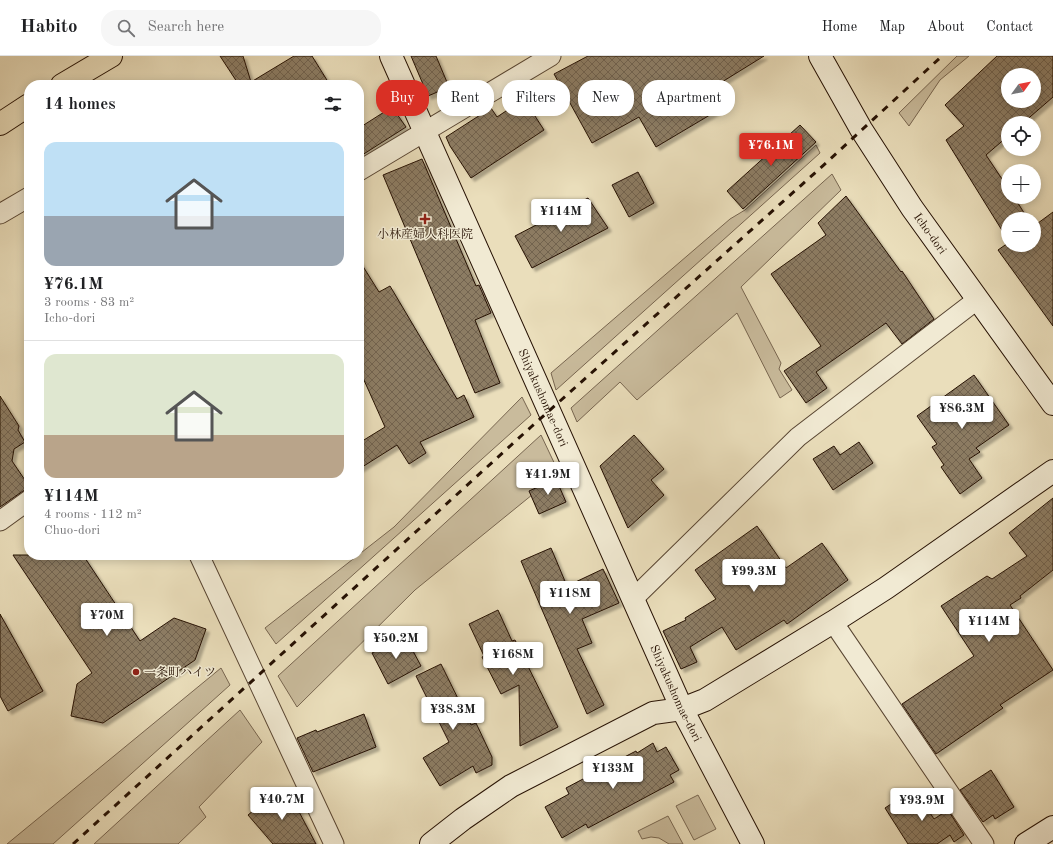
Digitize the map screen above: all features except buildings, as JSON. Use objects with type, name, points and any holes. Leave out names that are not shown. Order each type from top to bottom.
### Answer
[{"type":"highway","points":[[70,80],[111,56]]},
{"type":"highway","points":[[0,124],[24,109]]},
{"type":"street","name":"Shiyakushomae-dori","points":[[391,56],[634,598],[682,709],[753,844]]},
{"type":"street","points":[[364,168],[551,56]]},
{"type":"street","name":"Icho-dori","points":[[820,56],[861,129],[912,208],[1053,404]]},
{"type":"street","points":[[0,214],[24,201]]},
{"type":"street","points":[[634,598],[798,437],[978,299]]},
{"type":"street","points":[[431,844],[463,819],[511,786],[653,713],[682,709],[706,700],[886,588],[1053,471]]},
{"type":"street","points":[[0,521],[24,504]]},
{"type":"street","points":[[201,560],[334,844]]},
{"type":"street","points":[[833,622],[984,844]]},
{"type":"street","points":[[1026,844],[1053,827]]},
{"type":"shaded area","points":[[957,56],[969,56],[940,80],[909,126],[899,113]]},
{"type":"shaded area","points":[[816,145],[820,153],[556,390],[551,373],[730,219],[745,210]]},
{"type":"shaded area","points":[[832,174],[841,190],[741,287],[781,363],[779,369],[792,390],[780,398],[737,313],[637,400],[620,382],[577,422],[571,408]]},
{"type":"shaded area","points":[[522,397],[531,415],[276,644],[265,628],[352,560],[364,560],[364,550],[394,527]]},
{"type":"shaded area","points":[[541,435],[559,473],[415,590],[297,707],[278,676]]},
{"type":"shaded area","points":[[221,668],[230,685],[53,844],[7,844]]},
{"type":"shaded area","points":[[240,710],[262,742],[199,807],[206,817],[178,844],[94,844]]},
{"type":"shaded area","points":[[698,795],[716,829],[694,840],[676,806]]},
{"type":"shaded area","points":[[668,816],[683,844],[669,844],[659,838],[651,837],[642,839],[638,831]]},
{"type":"railway","points":[[73,844],[531,427],[826,163],[942,56]]},
{"type":"place","name":"小林産婦人科医院","points":[[425,219]]},
{"type":"place","name":"一条町ハイツ","points":[[136,672]]}]
